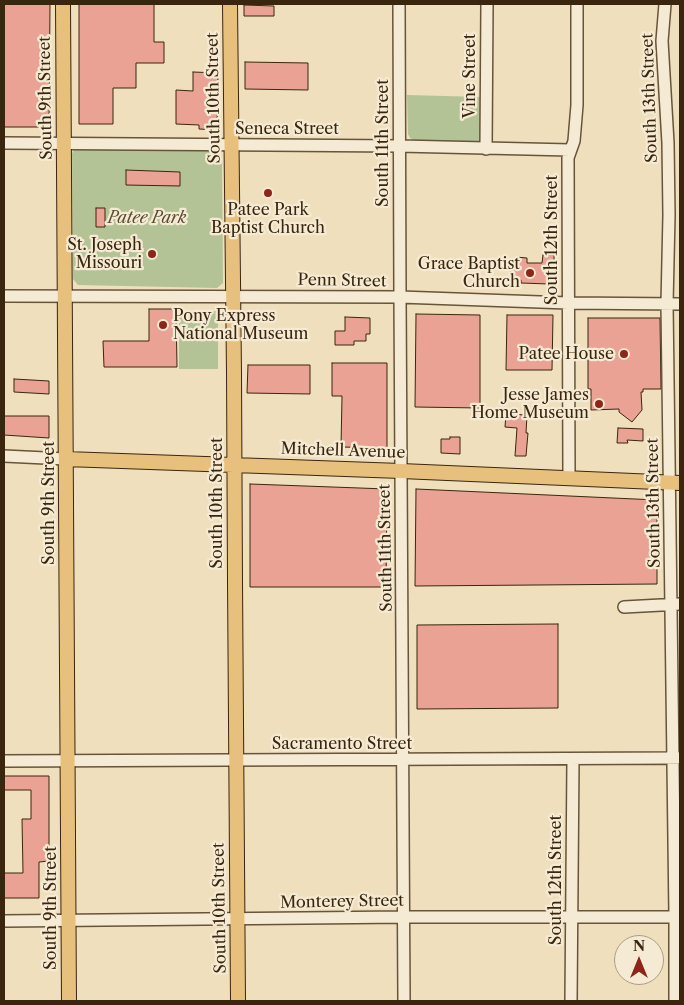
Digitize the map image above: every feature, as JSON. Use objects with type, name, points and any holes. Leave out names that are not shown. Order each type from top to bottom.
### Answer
[{"type":"main road","name":"South 9th Street","points":[[63,4],[69,1001]]},
{"type":"main road","name":"South 10th Street","points":[[230,4],[234,296],[238,1001]]},
{"type":"main road","name":"Mitchell Avenue","points":[[66,459],[401,470],[675,483]]},
{"type":"street","name":"South 11th Street","points":[[399,4],[404,1001]]},
{"type":"street","name":"Vine Street","points":[[486,4],[486,149]]},
{"type":"street","name":"South 12th Street","points":[[569,478],[568,158],[574,141],[577,106],[577,4]]},
{"type":"street","name":"South 13th Street","points":[[665,4],[662,41],[668,143],[667,304],[675,483],[678,917],[675,1001]]},
{"type":"street","name":"Seneca Street","points":[[4,143],[400,146],[570,150]]},
{"type":"street","name":"Penn Street","points":[[4,296],[400,297],[568,303],[680,304]]},
{"type":"street","name":"Mitchell Avenue","points":[[4,456],[66,459]]},
{"type":"street","points":[[624,607],[676,604]]},
{"type":"street","name":"Sacramento Street","points":[[4,761],[677,758]]},
{"type":"street","name":"South 12th Street","points":[[571,1001],[573,759]]},
{"type":"street","name":"Monterey Street","points":[[4,921],[571,916],[678,917]]},
{"type":"green space","points":[[407,95],[482,97],[482,139],[475,142],[414,140],[410,138],[408,134]]},
{"type":"green space","name":"Patee Park","points":[[75,149],[214,151],[222,157],[223,283],[217,288],[78,285],[73,279],[72,153]]},
{"type":"green space","points":[[179,311],[218,311],[218,369],[179,369]]},
{"type":"building","points":[[4,4],[50,4],[49,127],[4,127]]},
{"type":"building","points":[[79,4],[154,4],[154,42],[164,42],[164,63],[136,63],[136,88],[113,88],[113,124],[79,124]]},
{"type":"building","points":[[244,5],[274,6],[274,16],[244,16]]},
{"type":"building","points":[[245,62],[308,63],[308,90],[245,89]]},
{"type":"building","points":[[193,72],[218,73],[217,130],[199,129],[199,125],[176,124],[176,90],[193,91]]},
{"type":"building","points":[[126,170],[180,172],[180,186],[126,185]]},
{"type":"building","points":[[96,208],[105,208],[105,227],[96,227]]},
{"type":"building","name":"Grace Baptist Church","points":[[543,255],[554,255],[554,266],[550,266],[549,284],[521,283],[521,280],[511,280],[511,265],[515,265],[516,257],[527,258],[527,263],[542,263]]},
{"type":"building","name":"Pony Express National Museum","points":[[149,309],[176,309],[177,367],[104,367],[103,341],[149,341]]},
{"type":"building","points":[[416,314],[480,315],[480,408],[415,407]]},
{"type":"building","points":[[507,315],[553,315],[552,370],[506,370]]},
{"type":"building","points":[[345,317],[370,318],[370,334],[366,334],[366,341],[354,341],[354,345],[335,345],[335,331],[345,331]]},
{"type":"building","name":"Patee House","points":[[588,318],[660,318],[661,389],[643,389],[643,392],[641,392],[642,410],[632,422],[619,412],[619,409],[591,410],[591,389],[588,389]]},
{"type":"building","points":[[332,363],[387,363],[387,448],[341,447],[342,396],[332,396]]},
{"type":"building","points":[[248,365],[310,365],[310,394],[247,393]]},
{"type":"building","points":[[14,379],[49,381],[49,394],[14,392]]},
{"type":"building","points":[[506,414],[527,415],[526,456],[515,456],[517,428],[505,427]]},
{"type":"building","points":[[4,416],[49,416],[49,438],[4,435]]},
{"type":"building","points":[[618,428],[643,429],[643,441],[627,440],[628,443],[617,443]]},
{"type":"building","points":[[450,437],[460,437],[460,454],[441,453],[441,439],[450,439]]},
{"type":"building","points":[[250,484],[387,489],[386,587],[250,587]]},
{"type":"building","points":[[416,489],[657,500],[657,584],[415,586]]},
{"type":"building","points":[[558,624],[558,708],[417,709],[417,625]]},
{"type":"building","points":[[4,776],[49,776],[49,861],[39,862],[39,898],[4,898],[4,873],[23,873],[22,819],[31,819],[31,790],[4,790]]},
{"type":"place","name":"Patee Park Baptist Church","points":[[268,193]]},
{"type":"place","name":"St. Joseph Missouri","points":[[152,254]]},
{"type":"place","name":"Grace Baptist Church","points":[[530,273]]},
{"type":"place","name":"Pony Express National Museum","points":[[163,325]]},
{"type":"place","name":"Patee House","points":[[624,354]]},
{"type":"place","name":"Jesse James Home Museum","points":[[599,404]]}]
